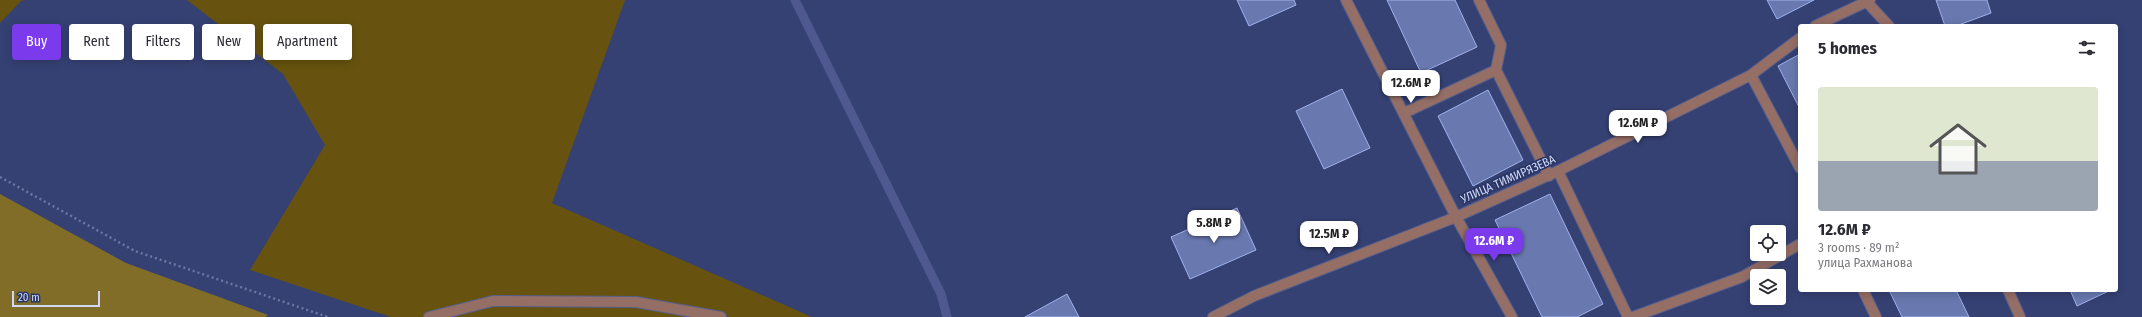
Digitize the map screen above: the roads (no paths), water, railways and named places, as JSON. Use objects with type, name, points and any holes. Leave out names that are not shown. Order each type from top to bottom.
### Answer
[{"type":"street","points":[[1346,0],[1456,217],[1512,317]]},
{"type":"street","points":[[1479,0],[1501,45],[1496,70],[1548,176]]},
{"type":"street","points":[[1818,24],[1868,1],[1887,24]]},
{"type":"street","name":"УЛИЦА ТИМИРЯЗЕВА","points":[[1213,317],[1254,296],[1456,217],[1548,176],[1751,76],[1798,40]]},
{"type":"street","points":[[1404,113],[1496,70]]},
{"type":"street","points":[[1751,76],[1798,164]]},
{"type":"street","points":[[1558,171],[1628,317]]},
{"type":"street","points":[[1633,317],[1742,277],[1798,245]]},
{"type":"street","points":[[1863,292],[1876,317]]},
{"type":"street","points":[[2009,292],[2020,317]]},
{"type":"street","points":[[429,317],[493,301],[636,302],[721,317]]},
{"type":"waterway","points":[[795,0],[941,294],[947,317]]}]
